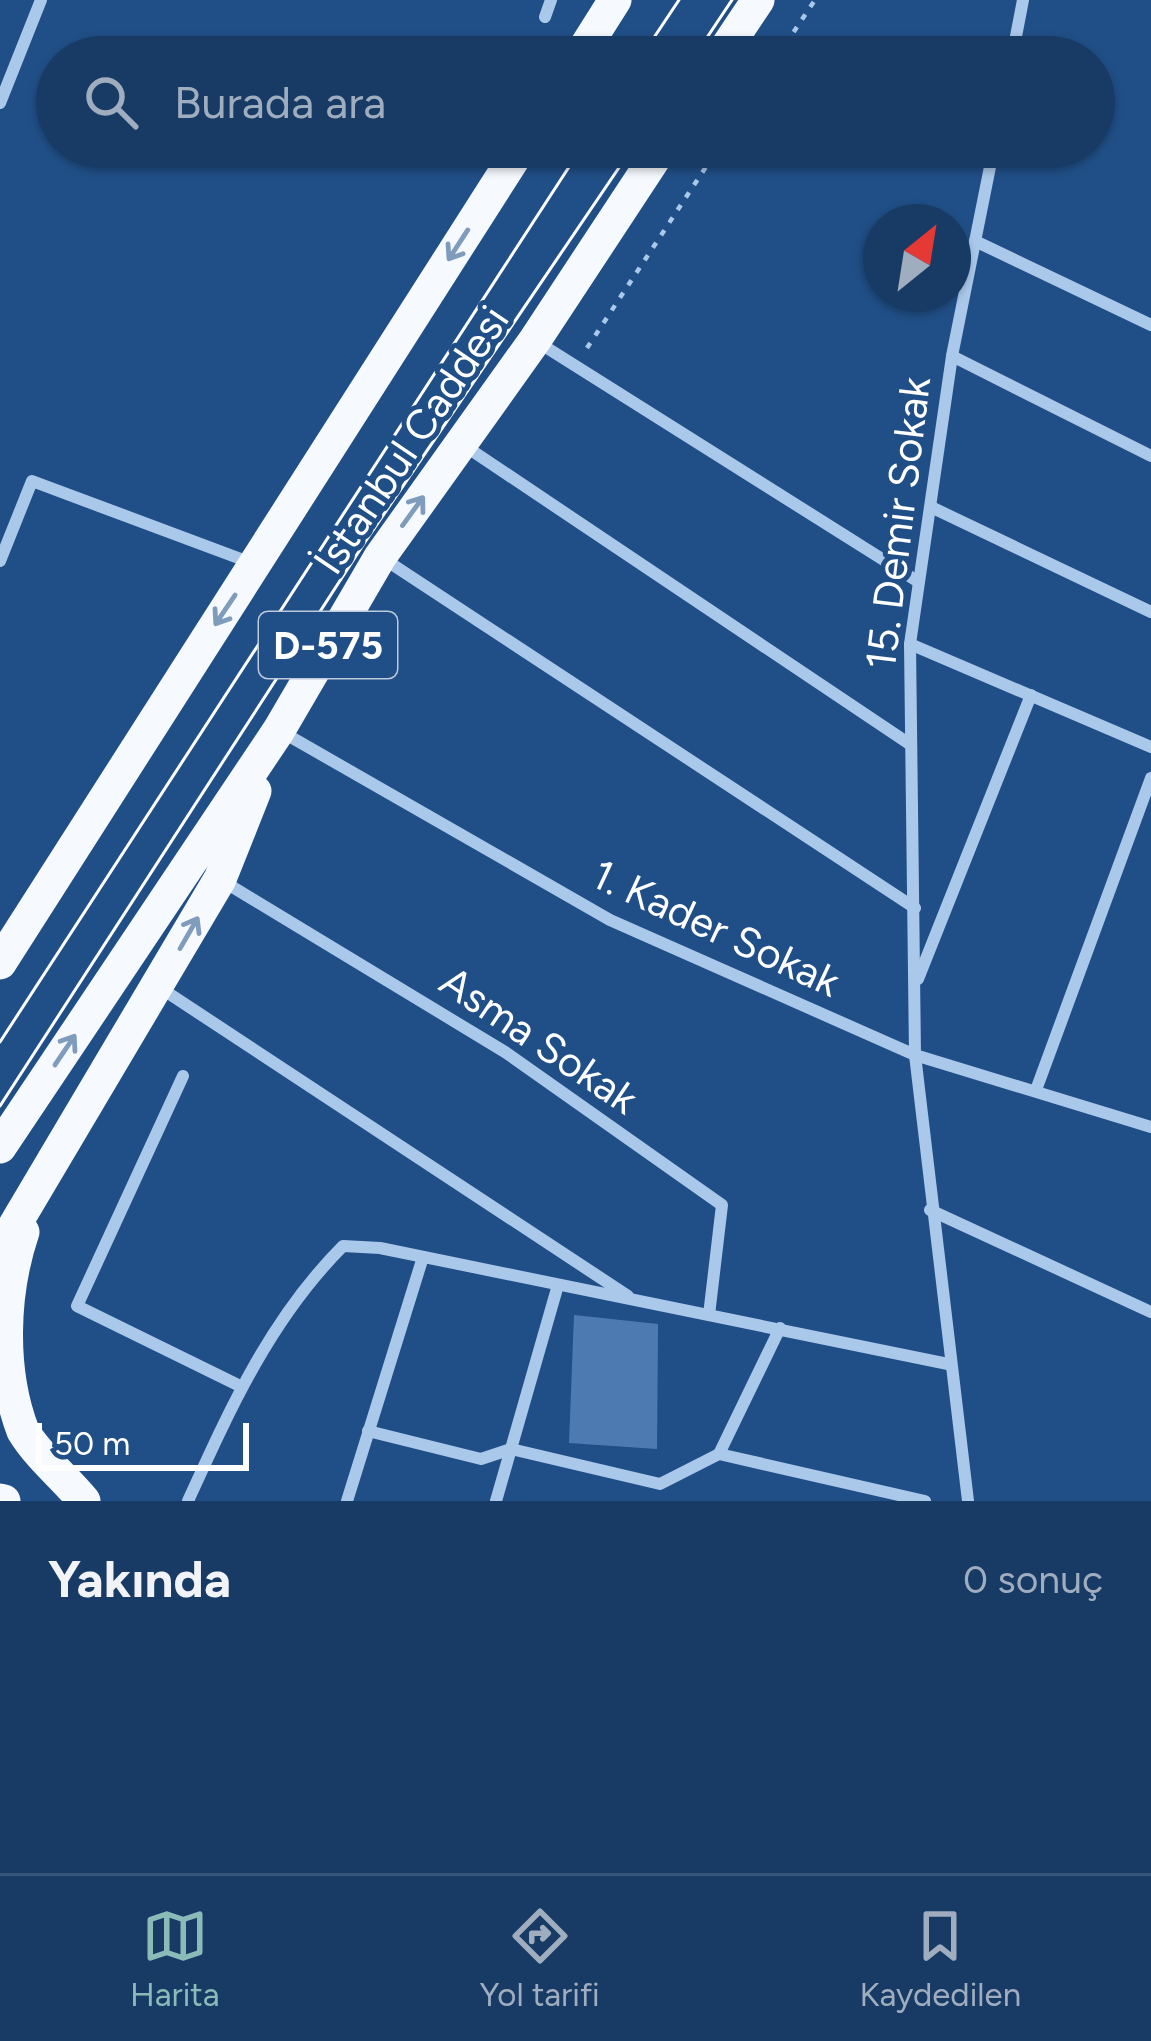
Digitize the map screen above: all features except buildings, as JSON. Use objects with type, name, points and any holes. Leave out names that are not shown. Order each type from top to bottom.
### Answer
[{"type":"highway","points":[[592,36],[615,0]]},
{"type":"highway","points":[[735,36],[758,0]]},
{"type":"highway","name":"İstanbul Caddesi","points":[[0,963],[508,168]]},
{"type":"highway","name":"İstanbul Caddesi","points":[[0,1147],[279,730],[380,556],[535,340],[648,168]]},
{"type":"highway","points":[[0,1250],[220,879],[279,730]]},
{"type":"highway","points":[[36,1193],[11,1266],[2,1317],[1,1370],[22,1430],[84,1501]]},
{"type":"street","points":[[1,100],[41,0]]},
{"type":"street","points":[[545,16],[551,0]]},
{"type":"street","points":[[1016,36],[1023,0]]},
{"type":"street","name":"15. Demir Sokak","points":[[968,1501],[948,1364],[915,1055],[910,644],[952,356],[990,168]]},
{"type":"street","points":[[975,242],[1151,325]]},
{"type":"street","points":[[535,340],[916,581]]},
{"type":"street","points":[[952,356],[1151,456]]},
{"type":"street","points":[[461,443],[911,745]]},
{"type":"street","points":[[0,561],[32,481],[256,565]]},
{"type":"street","points":[[931,507],[1151,612]]},
{"type":"street","points":[[380,556],[915,908]]},
{"type":"street","points":[[910,644],[1151,747]]},
{"type":"street","points":[[915,986],[1031,695]]},
{"type":"street","name":"1. Kader Sokak","points":[[279,730],[610,920],[915,1055],[1151,1127]]},
{"type":"street","points":[[1036,1090],[1151,778]]},
{"type":"street","name":"Asma Sokak","points":[[220,879],[505,1052],[722,1205],[709,1315]]},
{"type":"street","points":[[158,986],[633,1299]]},
{"type":"street","points":[[183,1076],[77,1306],[240,1386]]},
{"type":"street","points":[[930,1210],[1151,1312]]},
{"type":"street","points":[[188,1501],[240,1386],[303,1286],[343,1246],[423,1257],[948,1364]]},
{"type":"street","points":[[346,1501],[423,1257]]},
{"type":"street","points":[[496,1501],[558,1285]]},
{"type":"street","points":[[368,1430],[482,1459],[511,1449],[660,1484],[719,1454],[781,1328]]},
{"type":"street","points":[[719,1454],[925,1501]]},
{"type":"street","points":[[654,1501],[660,1484]]},
{"type":"path","points":[[791,36],[814,0]]},
{"type":"path","points":[[576,366],[704,168]]},
{"type":"tram line","points":[[655,36],[679,0]]},
{"type":"tram line","points":[[708,36],[732,0]]},
{"type":"tram line","points":[[0,1042],[568,168]]},
{"type":"tram line","points":[[0,1106],[365,542],[619,168]]}]
